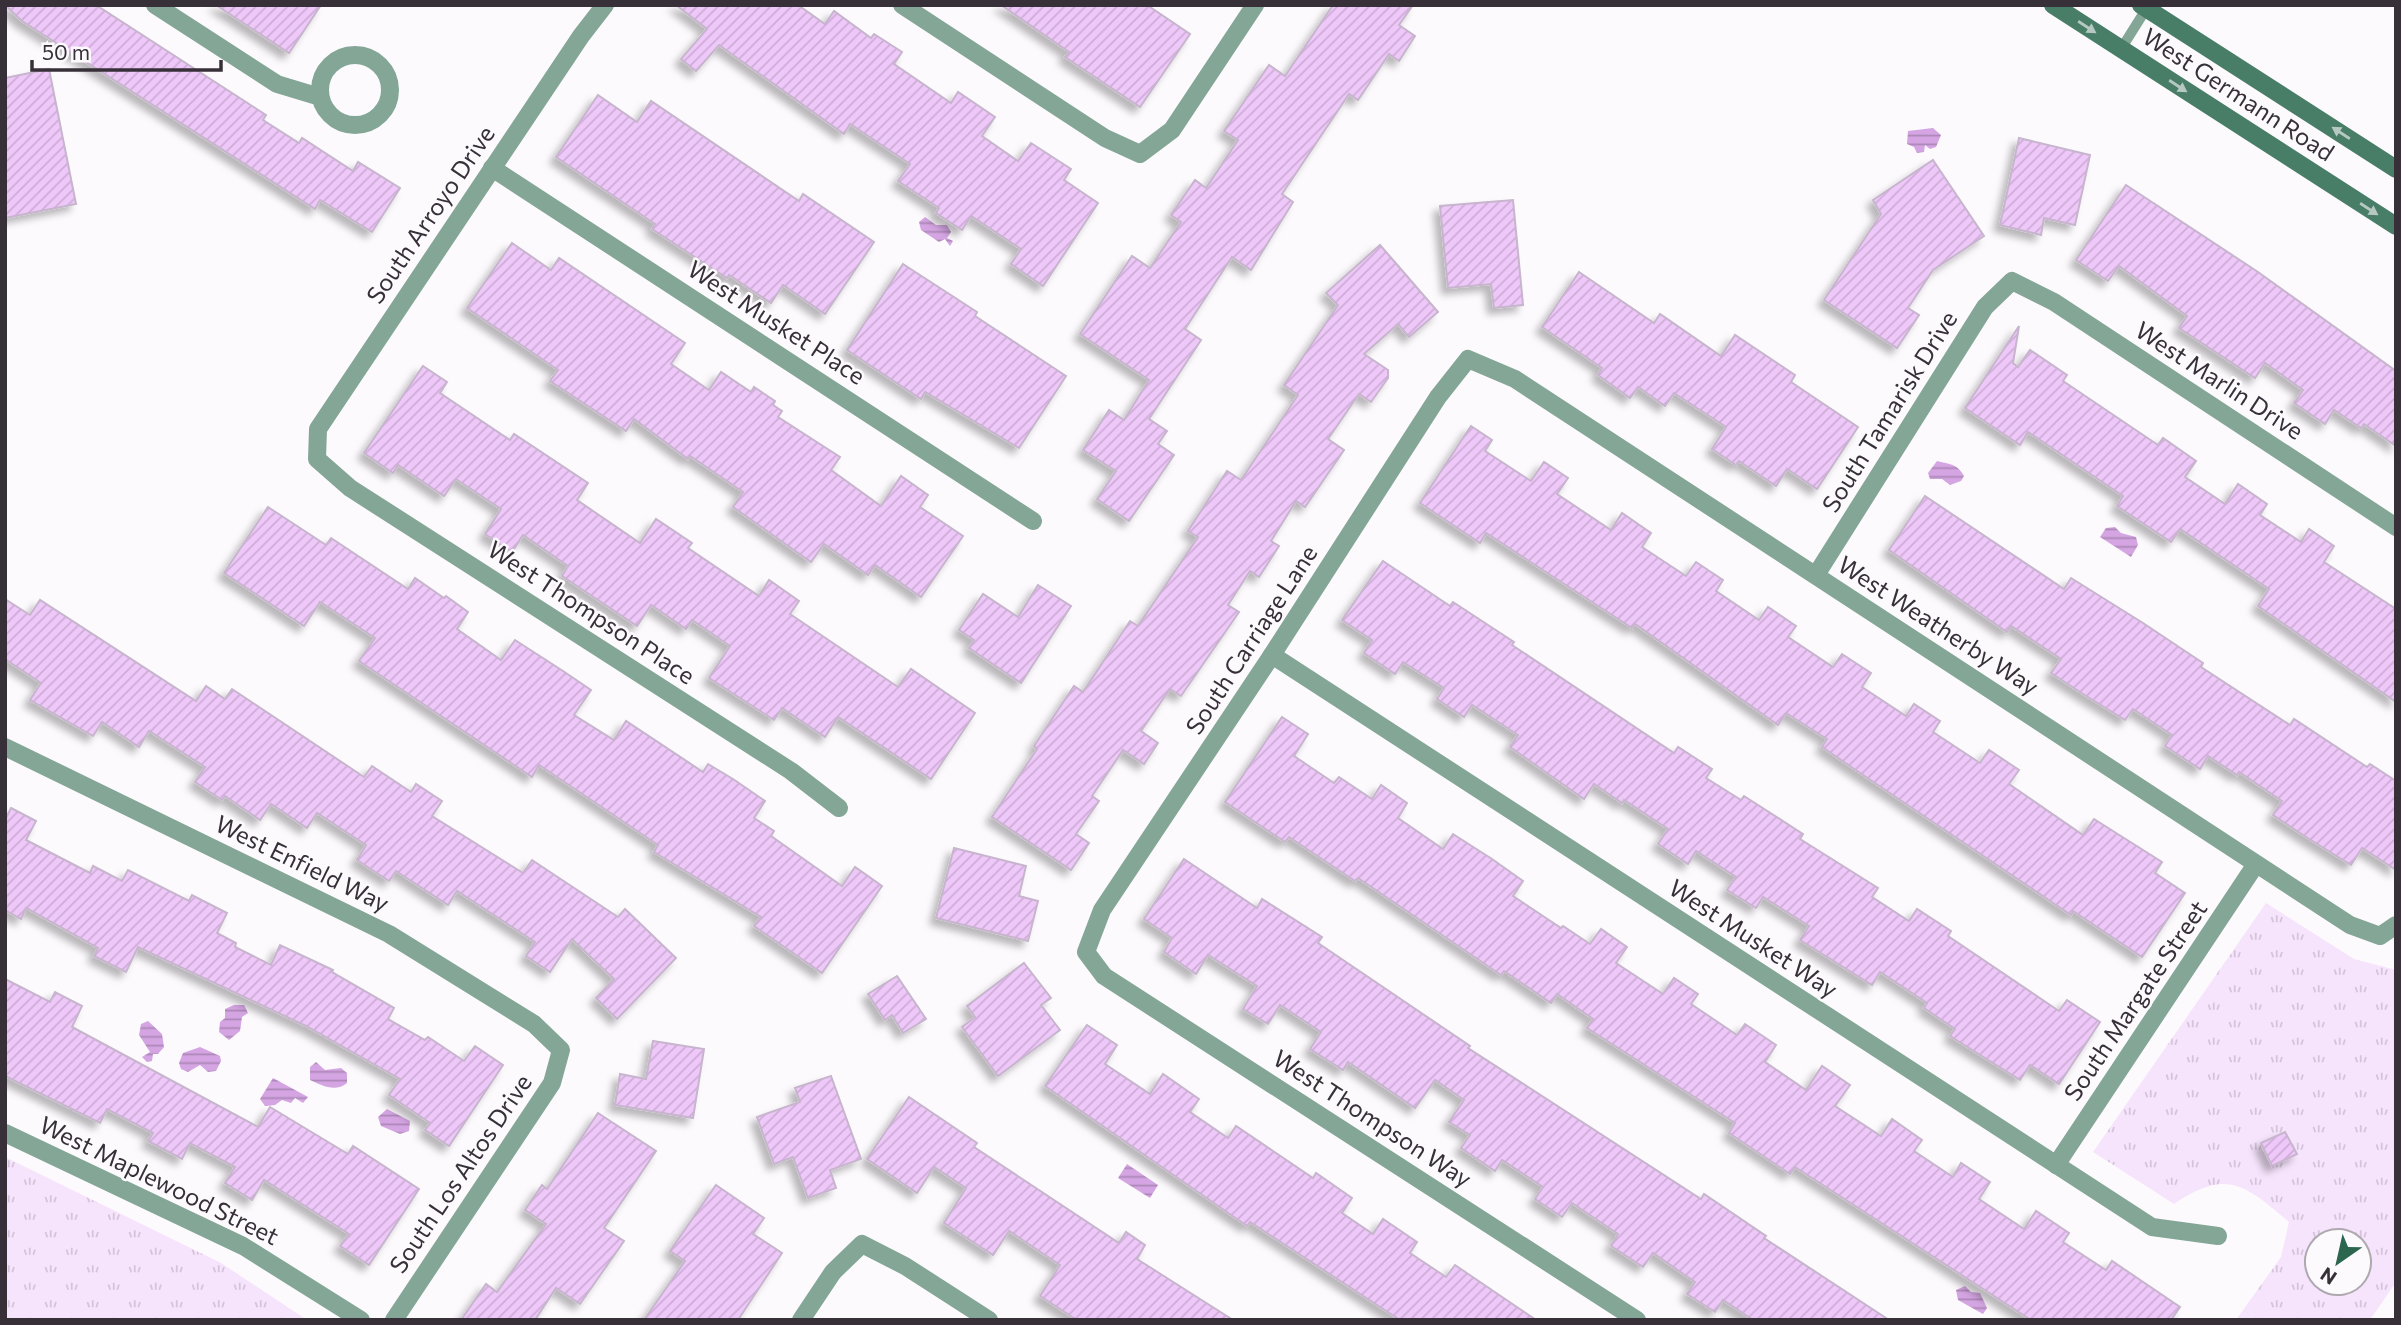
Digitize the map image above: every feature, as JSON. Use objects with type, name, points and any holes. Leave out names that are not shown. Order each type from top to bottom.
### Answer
[{"type":"main road","name":"West Germann Road","points":[[2053,5],[2396,226]]},
{"type":"main road","name":"West Germann Road","points":[[2147,6],[2396,169]]},
{"type":"street","points":[[155,5],[277,84],[320,97]]},
{"type":"street","name":"South Arroyo Drive","points":[[317,459],[318,429],[492,168],[605,5]]},
{"type":"street","points":[[902,5],[1105,138],[1140,154],[1172,130],[1255,5]]},
{"type":"street","points":[[351,55],[374,60],[383,67],[391,89],[384,111],[365,124],[342,123],[324,108],[320,97],[323,74],[330,65],[351,55]]},
{"type":"street","name":"West Musket Place","points":[[492,168],[1033,521]]},
{"type":"street","name":"West Marlin Drive","points":[[2012,281],[2054,302],[2396,527]]},
{"type":"street","name":"South Tamarisk Drive","points":[[1816,575],[1985,307],[2012,281]]},
{"type":"street","name":"West Weatherby Way","points":[[1468,359],[1515,379],[2350,925],[2380,936],[2396,925]]},
{"type":"street","name":"South Carriage Lane","points":[[1086,952],[1102,910],[1272,655],[1438,397],[1468,359]]},
{"type":"street","name":"West Thompson Place","points":[[317,459],[350,488],[791,771],[839,808]]},
{"type":"street","name":"West Musket Way","points":[[1272,655],[2152,1227],[2218,1236]]},
{"type":"street","name":"West Enfield Way","points":[[5,747],[389,934],[534,1024],[561,1050]]},
{"type":"street","name":"South Margate Street","points":[[2056,1165],[2256,864]]},
{"type":"street","name":"West Thompson Way","points":[[1086,952],[1104,976],[1637,1320]]},
{"type":"street","name":"South Los Altos Drive","points":[[394,1320],[552,1083],[561,1050]]},
{"type":"street","name":"West Maplewood Street","points":[[5,1133],[243,1245],[361,1320]]},
{"type":"street","points":[[801,1320],[833,1272],[862,1244],[905,1266],[989,1320]]},
{"type":"lane","points":[[2121,49],[2147,6]]},
{"type":"green space","points":[[2266,903],[2354,959],[2396,970],[2396,1282],[2370,1320],[2236,1320],[2281,1257],[2289,1222],[2260,1199],[2235,1186],[2208,1186],[2174,1204],[2093,1152]]},
{"type":"green space","points":[[5,1157],[221,1263],[307,1320],[5,1320]]},
{"type":"shaded area","points":[[1933,128],[1941,135],[1936,147],[1930,149],[1925,145],[1924,152],[1917,153],[1914,147],[1907,144],[1908,131]]},
{"type":"shaded area","points":[[925,217],[936,225],[947,225],[951,232],[947,238],[953,241],[950,246],[945,239],[939,242],[921,230],[919,222]]},
{"type":"shaded area","points":[[1937,461],[1958,469],[1964,476],[1961,481],[1950,485],[1942,479],[1930,479],[1928,473]]},
{"type":"shaded area","points":[[2115,527],[2121,533],[2136,537],[2138,545],[2131,557],[2100,537],[2106,528]]},
{"type":"shaded area","points":[[244,1005],[248,1013],[242,1017],[240,1031],[229,1040],[219,1032],[220,1022],[225,1018],[225,1009]]},
{"type":"shaded area","points":[[148,1021],[162,1034],[164,1047],[158,1054],[153,1054],[152,1061],[147,1062],[142,1057],[150,1052],[139,1035],[141,1024]]},
{"type":"shaded area","points":[[200,1047],[220,1056],[221,1061],[216,1071],[208,1072],[200,1065],[188,1072],[181,1069],[179,1063],[183,1053]]},
{"type":"shaded area","points":[[316,1062],[325,1070],[341,1068],[347,1073],[347,1083],[333,1088],[310,1080],[310,1067]]},
{"type":"shaded area","points":[[273,1078],[308,1097],[303,1103],[295,1098],[291,1103],[282,1100],[275,1105],[265,1106],[260,1099]]},
{"type":"shaded area","points":[[387,1109],[410,1121],[409,1131],[400,1134],[381,1126],[378,1117]]},
{"type":"shaded area","points":[[1127,1164],[1158,1185],[1150,1198],[1118,1178]]},
{"type":"shaded area","points":[[1965,1286],[1971,1292],[1980,1293],[1987,1308],[1983,1314],[1958,1300],[1956,1290]]},
{"type":"building","points":[[5,5],[96,5],[266,115],[263,120],[299,143],[302,138],[353,171],[358,162],[400,188],[372,232],[320,200],[315,209],[22,21]]},
{"type":"building","points":[[216,5],[321,5],[289,53]]},
{"type":"building","points":[[676,5],[798,5],[825,24],[834,11],[871,38],[874,34],[902,52],[894,64],[951,103],[958,92],[995,117],[982,136],[1018,161],[1031,143],[1071,169],[1064,180],[1098,203],[1043,286],[1011,264],[1021,249],[971,216],[962,230],[936,213],[939,208],[898,181],[910,164],[850,124],[844,134],[719,45],[696,71],[681,59],[707,29]]},
{"type":"building","points":[[1001,5],[1147,5],[1190,34],[1140,107],[1065,57],[1069,52]]},
{"type":"building","points":[[1333,5],[1413,5],[1399,25],[1415,36],[1399,61],[1389,54],[1358,100],[1349,94],[1282,194],[1293,202],[1251,270],[1232,257],[1185,329],[1201,340],[1149,419],[1167,431],[1158,444],[1174,455],[1129,521],[1097,499],[1116,471],[1083,450],[1109,410],[1124,420],[1149,380],[1080,334],[1132,256],[1150,268],[1181,222],[1171,215],[1195,180],[1206,188],[1238,140],[1224,131],[1269,65],[1285,76]]},
{"type":"building","points":[[49,69],[76,204],[5,218],[5,78]]},
{"type":"building","points":[[598,95],[637,122],[651,101],[799,201],[803,194],[874,242],[825,314],[783,285],[771,303],[729,275],[727,278],[652,229],[655,224],[556,157]]},
{"type":"building","points":[[2019,138],[2090,155],[2075,225],[2044,218],[2041,235],[2000,225]]},
{"type":"building","points":[[1933,160],[1984,236],[1933,270],[1908,308],[1919,315],[1897,348],[1824,300],[1881,214],[1873,200]]},
{"type":"building","points":[[2126,185],[2258,272],[2396,371],[2396,446],[2364,424],[2361,428],[2334,410],[2325,424],[2294,403],[2303,390],[2265,363],[2255,378],[2179,328],[2187,316],[2119,266],[2108,281],[2076,260]]},
{"type":"building","points":[[1513,200],[1523,305],[1494,308],[1491,284],[1448,288],[1440,206]]},
{"type":"building","points":[[512,243],[551,270],[559,258],[685,343],[671,364],[709,390],[721,372],[751,392],[754,387],[775,401],[773,405],[782,411],[778,417],[840,457],[831,470],[881,506],[901,476],[928,495],[920,507],[963,536],[921,597],[875,565],[868,575],[824,544],[811,562],[733,507],[743,492],[690,456],[688,459],[634,419],[626,431],[550,381],[558,370],[467,308]]},
{"type":"building","points":[[1380,245],[1438,312],[1409,337],[1398,324],[1364,354],[1388,370],[1388,378],[1371,402],[1359,394],[1328,439],[1344,450],[1305,507],[1296,501],[1271,541],[1279,546],[1259,577],[1250,571],[1228,605],[1239,612],[1181,696],[1170,689],[1141,731],[1158,743],[1144,764],[1123,750],[1092,796],[1099,801],[1076,834],[1089,843],[1071,870],[992,817],[1074,686],[1083,692],[1130,621],[1138,626],[1198,537],[1188,531],[1227,471],[1241,480],[1298,395],[1284,385],[1338,305],[1326,293]]},
{"type":"building","points":[[903,264],[977,312],[975,316],[1066,376],[1019,448],[925,392],[921,399],[847,350]]},
{"type":"building","points":[[1579,272],[1654,323],[1660,314],[1721,356],[1735,335],[1795,375],[1791,382],[1858,427],[1817,489],[1787,469],[1776,486],[1739,461],[1736,465],[1712,449],[1726,427],[1674,393],[1665,406],[1638,387],[1630,398],[1598,375],[1602,368],[1542,327]]},
{"type":"building","points":[[2019,326],[2013,363],[2018,367],[2030,350],[2067,375],[2063,381],[2158,445],[2163,438],[2196,461],[2185,477],[2225,504],[2238,484],[2267,504],[2260,515],[2301,542],[2309,529],[2334,546],[2324,562],[2396,609],[2396,702],[2258,606],[2269,589],[2180,529],[2171,542],[2117,506],[2123,496],[2028,432],[2020,445],[1965,408]]},
{"type":"building","points":[[423,366],[447,382],[440,393],[510,440],[514,434],[588,483],[577,500],[640,543],[656,519],[692,543],[688,548],[759,596],[769,580],[799,601],[790,614],[898,687],[911,669],[975,713],[931,779],[838,717],[825,737],[782,708],[774,720],[709,678],[730,646],[692,620],[686,629],[651,605],[637,626],[562,576],[568,566],[523,535],[512,552],[485,534],[501,509],[456,479],[444,496],[398,465],[393,473],[364,453]]},
{"type":"building","points":[[1471,426],[1492,440],[1485,451],[1531,481],[1544,462],[1568,478],[1557,494],[1611,530],[1622,513],[1651,533],[1642,547],[1686,576],[1696,562],[1723,580],[1716,591],[1759,620],[1768,607],[1796,626],[1788,637],[1833,667],[1842,654],[1871,673],[1862,687],[1906,716],[1914,704],[1940,721],[1933,732],[1980,763],[1989,750],[2019,770],[2009,784],[2083,835],[2094,819],[2162,862],[2155,873],[2185,893],[2142,957],[2073,911],[2071,915],[1822,747],[1827,739],[1786,713],[1778,725],[1635,624],[1632,628],[1486,533],[1480,543],[1420,503]]},
{"type":"building","points":[[1925,496],[2064,589],[2071,578],[2203,663],[2201,667],[2290,725],[2294,719],[2367,767],[2370,764],[2396,781],[2396,870],[2362,848],[2351,865],[2306,837],[2273,815],[2282,801],[2239,772],[2237,775],[2208,756],[2200,769],[2165,746],[2172,735],[2133,709],[2125,720],[2083,694],[2051,673],[2061,659],[2011,626],[2007,632],[1889,550]]},
{"type":"building","points":[[268,507],[326,545],[331,538],[408,589],[415,578],[444,598],[446,596],[468,612],[457,629],[501,660],[515,640],[563,671],[591,690],[574,715],[614,740],[626,721],[703,772],[708,764],[733,779],[765,801],[754,818],[774,831],[771,836],[842,886],[855,867],[882,886],[822,973],[754,926],[761,917],[654,852],[658,845],[539,765],[532,777],[359,661],[375,638],[320,602],[304,626],[224,573]]},
{"type":"building","points":[[1383,561],[1450,606],[1453,602],[1514,642],[1512,645],[1674,753],[1678,747],[1712,769],[1706,778],[1741,800],[1744,796],[1803,834],[1800,839],[1878,888],[1872,897],[1909,921],[1917,909],[1951,931],[1948,936],[2059,1011],[2067,1000],[2100,1022],[2059,1084],[2030,1065],[2020,1080],[1950,1036],[1955,1029],[1924,1008],[1927,1003],[1880,972],[1872,985],[1800,940],[1809,926],[1763,897],[1756,908],[1727,890],[1736,877],[1696,851],[1688,864],[1658,844],[1668,829],[1624,800],[1622,803],[1594,784],[1584,799],[1510,747],[1518,735],[1472,705],[1464,717],[1437,699],[1444,688],[1403,662],[1395,674],[1364,653],[1372,640],[1342,620]]},
{"type":"building","points":[[1038,585],[1071,606],[1021,683],[969,648],[974,640],[959,630],[983,594],[1018,617]]},
{"type":"building","points":[[5,599],[30,615],[40,600],[196,701],[206,686],[225,699],[232,689],[364,777],[372,766],[411,792],[416,784],[442,801],[432,816],[523,873],[532,860],[618,917],[625,909],[676,958],[617,1019],[596,998],[614,979],[572,939],[550,972],[526,956],[535,942],[457,891],[448,905],[396,871],[389,881],[357,860],[366,845],[317,813],[307,828],[271,804],[260,820],[225,796],[222,800],[195,782],[205,767],[149,731],[139,747],[102,722],[93,736],[30,700],[41,683],[5,659]]},
{"type":"building","points":[[1282,717],[1308,734],[1294,756],[1334,783],[1339,777],[1372,799],[1381,785],[1407,803],[1398,818],[1443,849],[1453,834],[1492,859],[1523,881],[1513,896],[1561,928],[1563,926],[1590,944],[1601,929],[1627,947],[1616,963],[1663,994],[1674,978],[1698,994],[1691,1004],[1737,1035],[1745,1024],[1776,1045],[1765,1062],[1806,1090],[1822,1066],[1850,1085],[1835,1106],[1881,1136],[1892,1119],[1922,1140],[1914,1151],[1953,1177],[1961,1163],[1990,1182],[1979,1199],[2024,1229],[2036,1211],[2069,1233],[2063,1242],[2106,1270],[2112,1261],[2180,1307],[2171,1320],[2031,1320],[1795,1167],[1790,1174],[1729,1133],[1735,1123],[1587,1028],[1593,1019],[1557,994],[1551,1003],[1504,971],[1501,975],[1358,878],[1355,881],[1289,837],[1285,842],[1225,802]]},
{"type":"building","points":[[11,808],[36,821],[26,840],[90,873],[93,866],[122,881],[128,870],[189,901],[192,895],[227,913],[217,933],[236,943],[235,947],[271,965],[280,945],[333,970],[332,972],[394,1008],[388,1019],[425,1040],[428,1037],[464,1061],[475,1046],[503,1065],[449,1146],[425,1130],[430,1123],[389,1095],[400,1079],[306,1026],[138,947],[126,972],[94,956],[98,948],[26,908],[21,919],[5,910],[5,820]]},
{"type":"building","points":[[954,848],[1026,866],[1019,896],[1038,901],[1028,941],[936,918]]},
{"type":"building","points":[[1184,859],[1257,908],[1262,899],[1322,937],[1318,943],[1470,1046],[1468,1048],[1701,1199],[1704,1194],[1766,1236],[1764,1238],[1889,1320],[1753,1320],[1723,1300],[1715,1312],[1687,1294],[1695,1282],[1653,1253],[1643,1267],[1611,1246],[1618,1234],[1572,1203],[1562,1217],[1535,1199],[1543,1187],[1502,1160],[1495,1171],[1461,1148],[1470,1135],[1449,1122],[1464,1100],[1435,1080],[1415,1108],[1348,1062],[1343,1070],[1310,1049],[1321,1032],[1280,1005],[1268,1024],[1243,1009],[1257,986],[1208,955],[1196,974],[1164,952],[1172,938],[1144,919]]},
{"type":"building","points":[[1024,963],[1051,998],[1041,1005],[1060,1030],[998,1076],[962,1027],[975,1017],[967,1006]]},
{"type":"building","points":[[897,976],[926,1019],[903,1033],[892,1015],[885,1020],[868,994]]},
{"type":"building","points":[[5,979],[50,1002],[55,992],[82,1006],[72,1027],[258,1127],[270,1107],[348,1154],[353,1146],[419,1189],[369,1265],[340,1246],[349,1234],[264,1180],[252,1200],[225,1183],[235,1167],[190,1143],[182,1159],[148,1141],[153,1133],[107,1109],[100,1123],[5,1076]]},
{"type":"building","points":[[1087,1025],[1117,1045],[1105,1064],[1150,1094],[1163,1074],[1199,1099],[1190,1112],[1228,1138],[1236,1126],[1313,1178],[1316,1173],[1352,1198],[1342,1213],[1373,1234],[1383,1219],[1417,1242],[1410,1253],[1446,1277],[1455,1265],[1536,1320],[1400,1320],[1250,1222],[1247,1226],[1045,1086]]},
{"type":"building","points":[[653,1041],[704,1049],[693,1118],[615,1105],[620,1074],[646,1079]]},
{"type":"building","points":[[831,1076],[861,1159],[830,1170],[836,1188],[808,1198],[793,1157],[774,1164],[757,1117],[800,1102],[795,1088]]},
{"type":"building","points":[[909,1097],[977,1143],[974,1147],[1119,1243],[1126,1232],[1145,1245],[1137,1259],[1233,1320],[1077,1320],[1040,1296],[1060,1265],[1009,1231],[993,1255],[944,1223],[966,1188],[934,1167],[917,1193],[867,1159]]},
{"type":"building","points":[[598,1113],[656,1151],[604,1228],[624,1241],[580,1304],[556,1288],[535,1320],[461,1320],[486,1284],[497,1292],[546,1224],[525,1210],[542,1185],[547,1189]]},
{"type":"building","points":[[2285,1132],[2297,1154],[2272,1166],[2261,1143]]},
{"type":"building","points":[[716,1185],[764,1218],[753,1234],[782,1253],[738,1320],[644,1320],[685,1261],[670,1251]]}]
